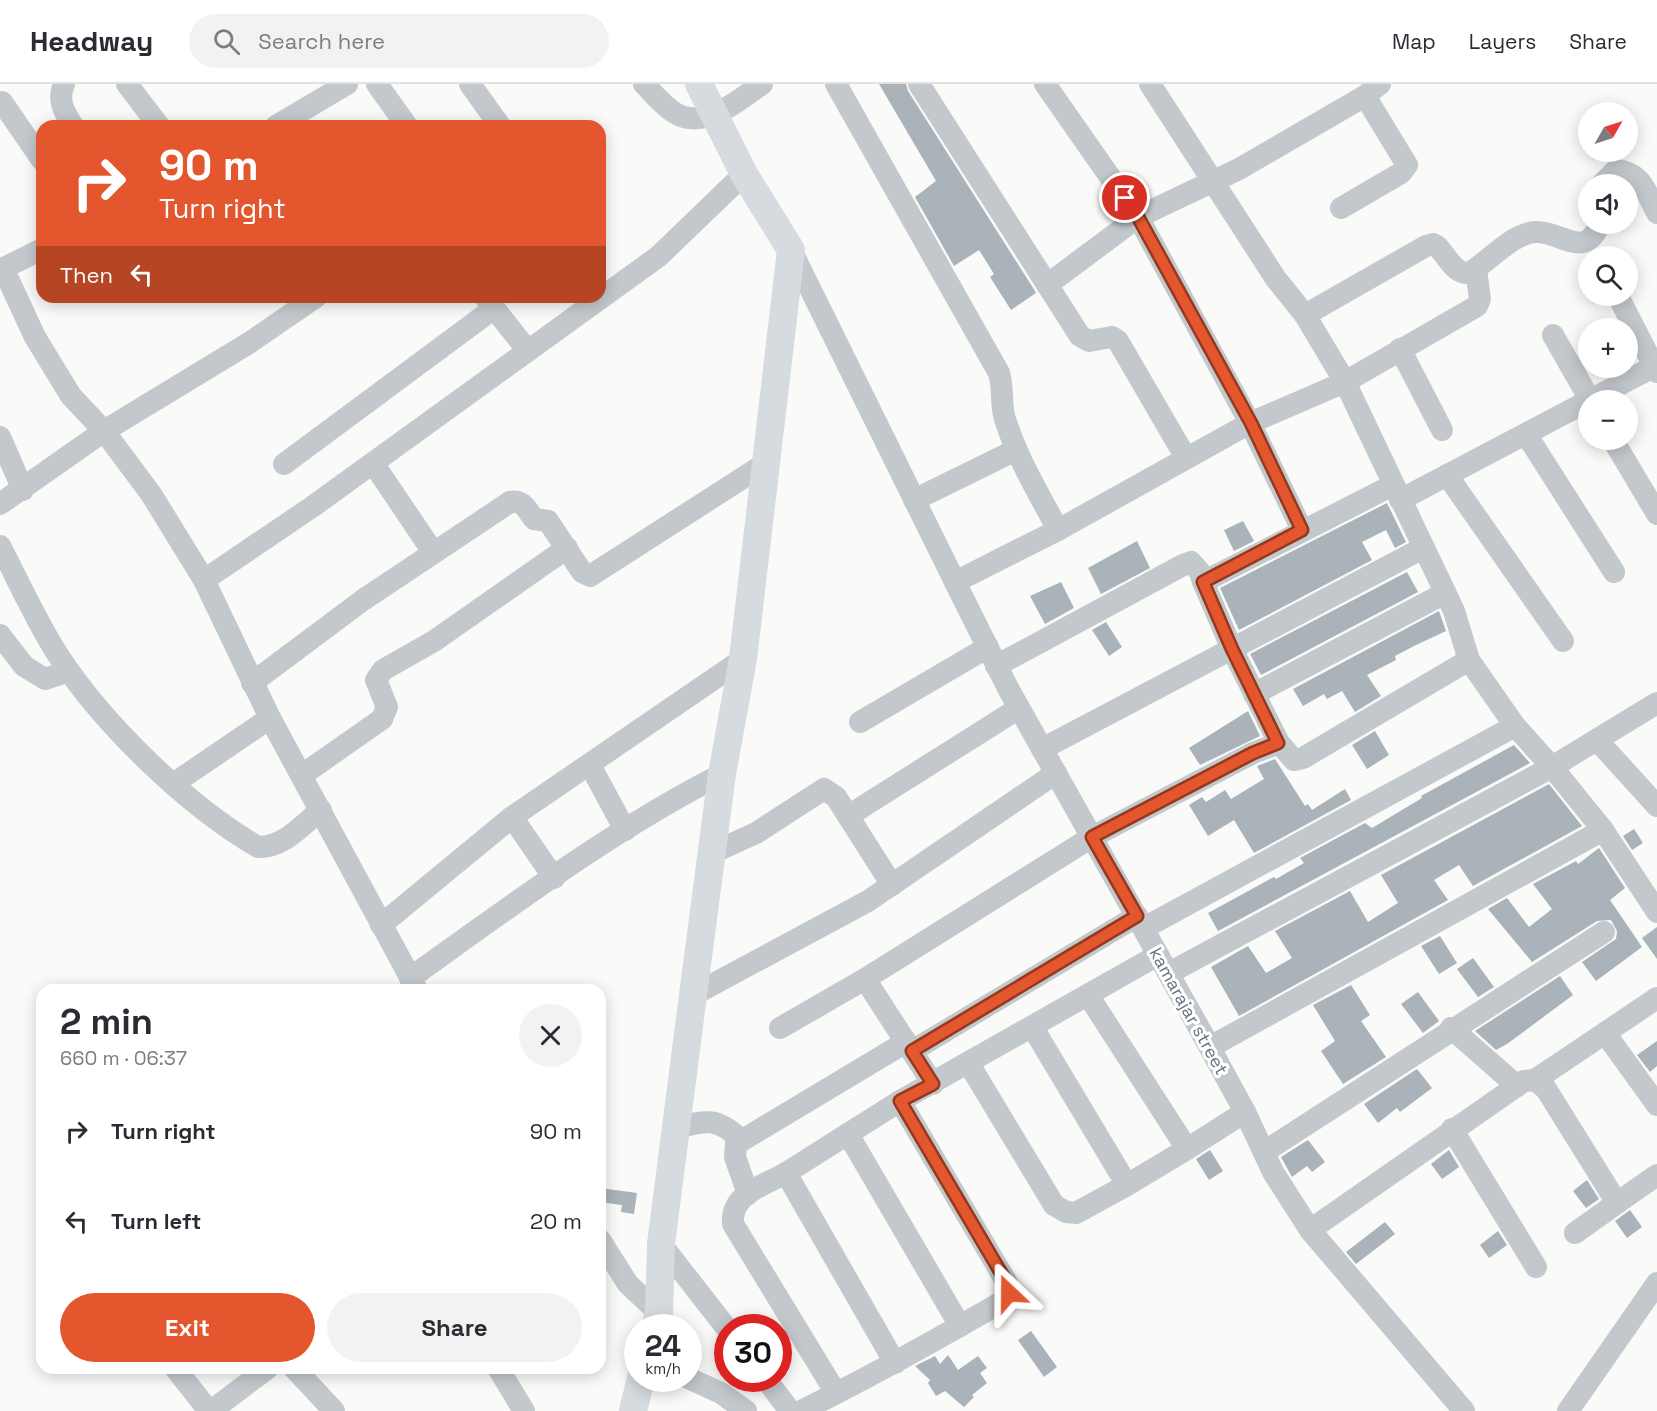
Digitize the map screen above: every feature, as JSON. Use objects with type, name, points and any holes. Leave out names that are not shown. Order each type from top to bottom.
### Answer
[{"type":"main road","points":[[657,1314],[661,1244],[722,774],[743,659],[791,250],[744,174],[699,84]]},
{"type":"main road","points":[[633,1411],[638,1392]]},
{"type":"street","points":[[64,84],[59,95],[70,120]]},
{"type":"street","points":[[127,84],[154,120]]},
{"type":"street","points":[[286,120],[347,84]]},
{"type":"street","points":[[377,84],[403,120]]},
{"type":"street","points":[[470,84],[496,120]]},
{"type":"street","points":[[644,84],[675,113],[692,119],[714,115],[762,84]]},
{"type":"street","points":[[836,84],[999,373],[1004,388],[1002,411],[1016,450],[1058,530]]},
{"type":"street","points":[[919,84],[1084,339],[1089,341],[1112,338],[1118,341],[1186,458]]},
{"type":"street","points":[[1046,84],[1138,217],[1251,423],[1302,530]]},
{"type":"street","points":[[1150,84],[1276,279],[1305,315],[1345,382],[1454,611],[1469,660],[1515,726],[1603,830],[1657,912]]},
{"type":"street","points":[[1047,285],[1138,217],[1214,181],[1372,90],[1407,165],[1401,173],[1341,208]]},
{"type":"street","points":[[2,102],[36,151]]},
{"type":"street","points":[[1612,174],[1616,170],[1629,171],[1633,174]]},
{"type":"street","points":[[606,294],[659,256],[744,174]]},
{"type":"street","points":[[1638,178],[1657,213]]},
{"type":"street","points":[[1305,315],[1433,244],[1462,273],[1476,269],[1526,234],[1539,232],[1570,242],[1595,240]]},
{"type":"street","name":"kamarajar street","points":[[791,250],[992,657],[1245,1112],[1273,1172],[1310,1230],[1464,1411]]},
{"type":"street","points":[[36,252],[2,269],[35,338],[71,396],[104,432],[151,494],[204,580],[270,718],[414,984],[554,878],[625,830],[680,796],[722,774]]},
{"type":"street","points":[[955,582],[1058,530],[1251,423],[1345,382],[1477,306],[1480,299],[1476,269]]},
{"type":"street","points":[[0,504],[104,432],[249,343],[307,303]]},
{"type":"street","points":[[284,464],[489,303],[528,351]]},
{"type":"street","points":[[204,580],[373,463],[594,303]]},
{"type":"street","points":[[1552,335],[1590,400],[1656,368],[1622,306]]},
{"type":"street","points":[[1400,349],[1442,430]]},
{"type":"street","points":[[1203,582],[1302,530],[1447,476],[1578,407]]},
{"type":"street","points":[[1526,434],[1614,572]]},
{"type":"street","points":[[0,437],[23,490]]},
{"type":"street","points":[[914,500],[1016,450]]},
{"type":"street","points":[[1619,450],[1657,514]]},
{"type":"street","points":[[373,463],[433,552]]},
{"type":"street","points":[[252,683],[363,600],[510,502],[517,500],[534,519],[548,521],[582,572],[590,576],[766,463]]},
{"type":"street","points":[[1447,476],[1563,641]]},
{"type":"street","points":[[0,546],[69,671],[99,709],[172,784],[258,847],[269,847],[280,843],[321,810]]},
{"type":"street","points":[[302,775],[382,719],[387,707],[376,680],[383,670],[434,641],[567,548]]},
{"type":"street","points":[[1042,749],[1424,548]]},
{"type":"street","points":[[860,722],[1191,562],[1196,566],[1232,649],[1278,743],[1294,760],[1303,758],[1469,660]]},
{"type":"street","points":[[1254,694],[1445,593]]},
{"type":"street","points":[[0,635],[24,666],[35,675],[45,680],[69,671]]},
{"type":"street","points":[[381,924],[512,817],[743,659]]},
{"type":"street","points":[[836,1393],[733,1224],[732,1211],[739,1199],[786,1173],[900,1101],[1088,995],[1164,964],[1552,767],[1657,703]]},
{"type":"street","points":[[848,816],[1019,708]]},
{"type":"street","points":[[172,784],[270,718]]},
{"type":"street","points":[[748,1194],[735,1157],[736,1144],[741,1140],[1140,922],[1515,726]]},
{"type":"street","points":[[1597,740],[1657,806]]},
{"type":"street","points":[[780,1028],[865,980],[1092,837],[1253,753],[1278,743]]},
{"type":"street","points":[[590,765],[625,830]]},
{"type":"street","points":[[693,995],[868,901],[1056,773]]},
{"type":"street","points":[[712,853],[756,833],[824,789],[832,792],[892,885]]},
{"type":"street","points":[[512,817],[554,878]]},
{"type":"street","points":[[1209,1047],[1603,830]]},
{"type":"street","points":[[1264,1152],[1451,1028],[1604,932]]},
{"type":"street","points":[[865,980],[933,1084]]},
{"type":"street","points":[[1088,995],[1187,1149]]},
{"type":"street","points":[[1310,1230],[1452,1129],[1657,998]]},
{"type":"street","points":[[1033,1028],[1127,1185]]},
{"type":"street","points":[[1451,1028],[1526,1083],[1546,1089],[1617,1203]]},
{"type":"street","points":[[1605,1033],[1657,1105]]},
{"type":"street","points":[[969,1064],[1054,1205],[1066,1212],[1076,1213],[1127,1185],[1245,1112]]},
{"type":"street","points":[[801,1411],[895,1363],[1005,1300],[1009,1293],[1007,1283],[900,1101]]},
{"type":"street","points":[[676,1128],[704,1121],[725,1124],[741,1140]]},
{"type":"street","points":[[1452,1129],[1536,1268]]},
{"type":"street","points":[[848,1134],[960,1326]]},
{"type":"street","points":[[786,1173],[895,1363]]},
{"type":"street","points":[[1575,1233],[1657,1175]]},
{"type":"street","points":[[661,1244],[716,1314]]},
{"type":"street","points":[[606,1249],[628,1284],[652,1314]]},
{"type":"street","points":[[1568,1411],[1651,1308],[1657,1283]]},
{"type":"street","points":[[180,1374],[210,1411],[260,1374]]},
{"type":"street","points":[[300,1374],[334,1411]]},
{"type":"street","points":[[502,1374],[524,1411]]},
{"type":"street","points":[[702,1385],[722,1394],[746,1411]]},
{"type":"street","points":[[776,1392],[790,1411]]},
{"type":"building","points":[[879,84],[906,84],[908,91],[1035,291],[1036,293],[1011,310],[990,277],[994,274],[979,250],[954,266],[915,197],[936,181]]},
{"type":"building","points":[[1387,503],[1406,542],[1395,548],[1386,530],[1362,542],[1372,560],[1239,630],[1220,588]]},
{"type":"building","points":[[1243,521],[1254,541],[1234,551],[1224,530]]},
{"type":"building","points":[[1137,541],[1150,568],[1101,594],[1088,568]]},
{"type":"building","points":[[1407,572],[1418,592],[1261,675],[1250,654]]},
{"type":"building","points":[[1061,582],[1074,608],[1045,624],[1030,596]]},
{"type":"building","points":[[1439,611],[1446,631],[1395,656],[1396,660],[1367,675],[1381,696],[1355,712],[1342,691],[1327,699],[1324,694],[1303,706],[1293,689]]},
{"type":"building","points":[[1106,622],[1122,647],[1109,656],[1092,630]]},
{"type":"building","points":[[1248,711],[1260,736],[1200,765],[1189,748]]},
{"type":"building","points":[[1375,731],[1389,755],[1367,769],[1352,745]]},
{"type":"building","points":[[1514,745],[1530,763],[1218,931],[1208,913],[1304,863],[1300,858],[1365,823],[1372,828],[1422,798],[1421,796]]},
{"type":"building","points":[[1275,759],[1305,806],[1308,804],[1312,810],[1345,789],[1351,800],[1254,853],[1234,820],[1208,836],[1189,805],[1202,797],[1206,802],[1225,790],[1231,799],[1264,779],[1257,766]]},
{"type":"building","points":[[1549,784],[1582,826],[1473,886],[1459,865],[1434,880],[1448,900],[1239,1016],[1211,967],[1248,946],[1266,973],[1292,958],[1275,931],[1350,891],[1368,922],[1398,903],[1381,875]]},
{"type":"building","points":[[1634,829],[1643,843],[1632,850],[1623,836]]},
{"type":"building","points":[[1599,848],[1625,888],[1610,900],[1642,947],[1596,981],[1582,962],[1616,939],[1617,931],[1611,920],[1597,921],[1532,962],[1488,909],[1507,898],[1529,927],[1552,909],[1533,884],[1576,861],[1578,864]]},
{"type":"building","points":[[1657,927],[1657,959],[1642,938]]},
{"type":"building","points":[[1440,936],[1457,963],[1439,974],[1421,946]]},
{"type":"building","points":[[1473,958],[1494,987],[1478,997],[1457,969]]},
{"type":"building","points":[[1560,976],[1573,995],[1507,1044],[1496,1050],[1475,1031]]},
{"type":"building","points":[[1351,985],[1370,1015],[1361,1021],[1386,1057],[1343,1084],[1321,1051],[1335,1041],[1313,1005]]},
{"type":"building","points":[[1418,992],[1439,1021],[1423,1033],[1401,1004]]},
{"type":"building","points":[[1657,1041],[1657,1066],[1650,1072],[1637,1055]]},
{"type":"building","points":[[1417,1069],[1432,1088],[1400,1112],[1397,1108],[1378,1123],[1364,1104]]},
{"type":"building","points":[[1308,1140],[1325,1162],[1312,1172],[1307,1166],[1292,1177],[1281,1157]]},
{"type":"building","points":[[1210,1150],[1223,1171],[1209,1180],[1196,1159]]},
{"type":"building","points":[[1449,1150],[1459,1167],[1442,1179],[1431,1164]]},
{"type":"building","points":[[1587,1180],[1599,1199],[1586,1208],[1573,1191]]},
{"type":"building","points":[[606,1189],[637,1193],[634,1214],[621,1212],[622,1205],[606,1203]]},
{"type":"building","points":[[1630,1210],[1642,1227],[1627,1238],[1615,1221]]},
{"type":"building","points":[[1385,1222],[1395,1234],[1356,1264],[1346,1252]]},
{"type":"building","points":[[1498,1231],[1507,1245],[1489,1258],[1480,1245]]},
{"type":"building","points":[[1031,1331],[1057,1367],[1044,1377],[1018,1340]]},
{"type":"building","points":[[948,1355],[958,1370],[978,1356],[987,1368],[980,1373],[987,1383],[972,1395],[974,1397],[964,1407],[945,1391],[936,1396],[928,1383],[930,1380],[915,1366],[935,1356],[940,1364]]},
{"type":"route","points":[[1009,1293],[1007,1283],[900,1101],[933,1084],[912,1051],[1137,916],[1092,837],[1253,753],[1278,743],[1232,649],[1203,582],[1302,530],[1251,423],[1138,217],[1125,198]]}]
